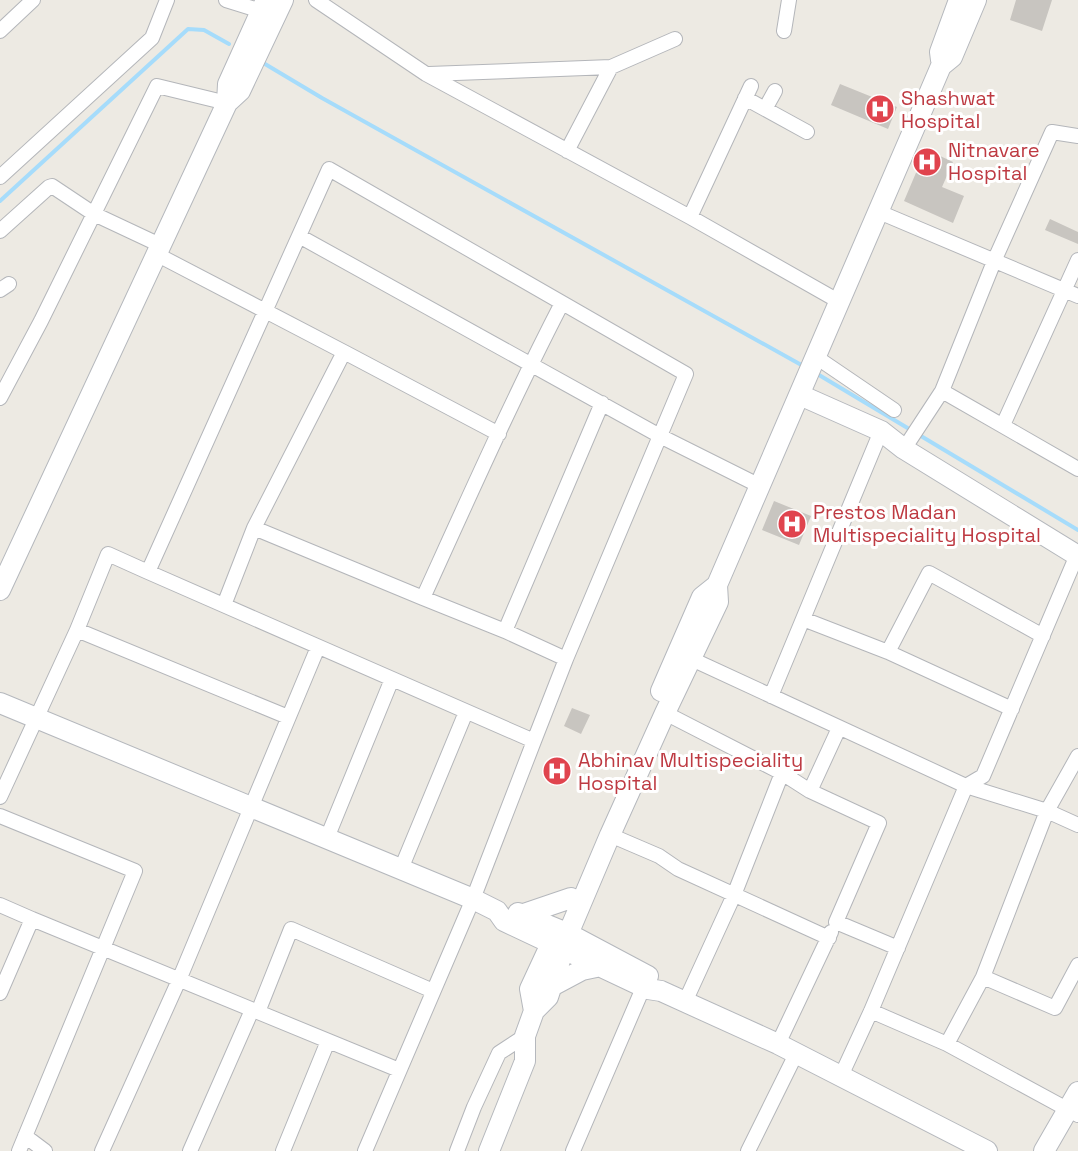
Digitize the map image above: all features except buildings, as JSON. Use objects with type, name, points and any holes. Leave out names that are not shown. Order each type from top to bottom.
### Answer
[{"type":"street","points":[[0,31],[33,0]]},
{"type":"street","points":[[0,177],[152,38],[167,0]]},
{"type":"street","points":[[226,0],[264,5],[228,84],[227,103]]},
{"type":"street","points":[[0,590],[227,103],[240,90],[283,0]]},
{"type":"street","points":[[316,0],[426,74],[690,217],[840,302]]},
{"type":"street","points":[[784,31],[789,0]]},
{"type":"street","points":[[534,1011],[530,989],[560,938],[634,758],[684,656],[718,602],[717,585],[941,66],[940,52],[959,0]]},
{"type":"street","points":[[941,66],[952,57],[976,0]]},
{"type":"street","points":[[426,74],[611,67],[675,39]]},
{"type":"street","points":[[567,151],[611,67]]},
{"type":"street","points":[[0,398],[158,86],[227,103]]},
{"type":"street","points":[[765,109],[775,91]]},
{"type":"street","points":[[690,217],[748,92],[765,109],[807,132]]},
{"type":"street","points":[[906,446],[942,390],[995,259],[1052,132],[1078,136]]},
{"type":"street","points":[[148,572],[329,169],[686,374],[566,659],[473,899],[365,1151]]},
{"type":"street","points":[[0,231],[49,187],[56,187],[94,214],[265,311],[499,434]]},
{"type":"street","points":[[879,212],[1072,293]]},
{"type":"street","points":[[299,236],[660,436],[760,486]]},
{"type":"street","points":[[1003,425],[1072,293],[1078,260]]},
{"type":"street","points":[[423,598],[531,364],[562,303]]},
{"type":"street","points":[[224,605],[254,528],[344,352]]},
{"type":"street","points":[[815,358],[894,410]]},
{"type":"street","points":[[803,388],[906,446],[1078,555],[983,776],[966,786],[871,1011],[840,1076]]},
{"type":"street","points":[[942,390],[1078,468]]},
{"type":"street","points":[[505,631],[602,403]]},
{"type":"street","points":[[771,696],[881,431]]},
{"type":"street","points":[[254,528],[505,631],[566,659]]},
{"type":"street","points":[[0,797],[38,718],[108,554],[534,741]]},
{"type":"street","points":[[888,652],[929,573],[1043,636]]},
{"type":"street","points":[[803,619],[888,652],[1012,709]]},
{"type":"street","points":[[77,630],[288,717]]},
{"type":"street","points":[[102,1151],[179,980],[318,647]]},
{"type":"street","points":[[684,656],[966,786],[1047,811],[1078,825]]},
{"type":"street","points":[[521,915],[576,900],[610,835],[665,713],[684,656]]},
{"type":"street","points":[[327,838],[392,679]]},
{"type":"street","points":[[0,703],[473,899],[497,911],[504,921],[560,938]]},
{"type":"street","points":[[401,869],[466,712]]},
{"type":"street","points":[[665,713],[810,791],[879,823],[829,938],[778,1044]]},
{"type":"street","points":[[810,791],[840,728]]},
{"type":"street","points":[[947,1044],[983,977],[1047,811],[1078,756]]},
{"type":"street","points":[[685,1002],[734,895],[782,774]]},
{"type":"street","points":[[0,816],[135,871],[19,1151]]},
{"type":"street","points":[[610,835],[659,856],[678,869],[829,938]]},
{"type":"street","points":[[576,900],[599,957]]},
{"type":"street","points":[[0,905],[399,1070]]},
{"type":"street","points":[[497,911],[510,910],[521,915],[651,985],[778,1044],[987,1151]]},
{"type":"street","points":[[0,993],[32,919]]},
{"type":"street","points":[[836,922],[898,948]]},
{"type":"street","points":[[190,1151],[291,929],[433,991]]},
{"type":"street","points":[[514,1064],[534,1011],[548,997],[560,938]]},
{"type":"street","points":[[552,986],[582,970],[599,957]]},
{"type":"street","points":[[983,977],[1055,1008],[1078,965]]},
{"type":"street","points":[[573,1151],[651,985]]},
{"type":"street","points":[[871,1011],[947,1044],[1073,1113]]},
{"type":"street","points":[[457,1151],[499,1053],[525,1036]]},
{"type":"street","points":[[489,1151],[525,1062],[525,1036]]},
{"type":"street","points":[[283,1151],[328,1041]]},
{"type":"street","points":[[748,1151],[795,1053]]},
{"type":"street","points":[[1044,1151],[1073,1113],[1078,1092]]},
{"type":"street","points":[[25,1136],[45,1151]]},
{"type":"waterway","points":[[0,201],[188,29],[204,30],[229,44]]},
{"type":"waterway","points":[[260,61],[322,98],[805,367]]},
{"type":"waterway","points":[[814,372],[1078,530]]},
{"type":"place","name":"Shashwat Hospital","points":[[880,109]]},
{"type":"place","name":"Nitnavare Hospital","points":[[927,162]]},
{"type":"place","name":"Prestos Madan Multispeciality Hospital","points":[[792,524]]},
{"type":"place","name":"Abhinav Multispeciality Hospital","points":[[557,771]]}]
